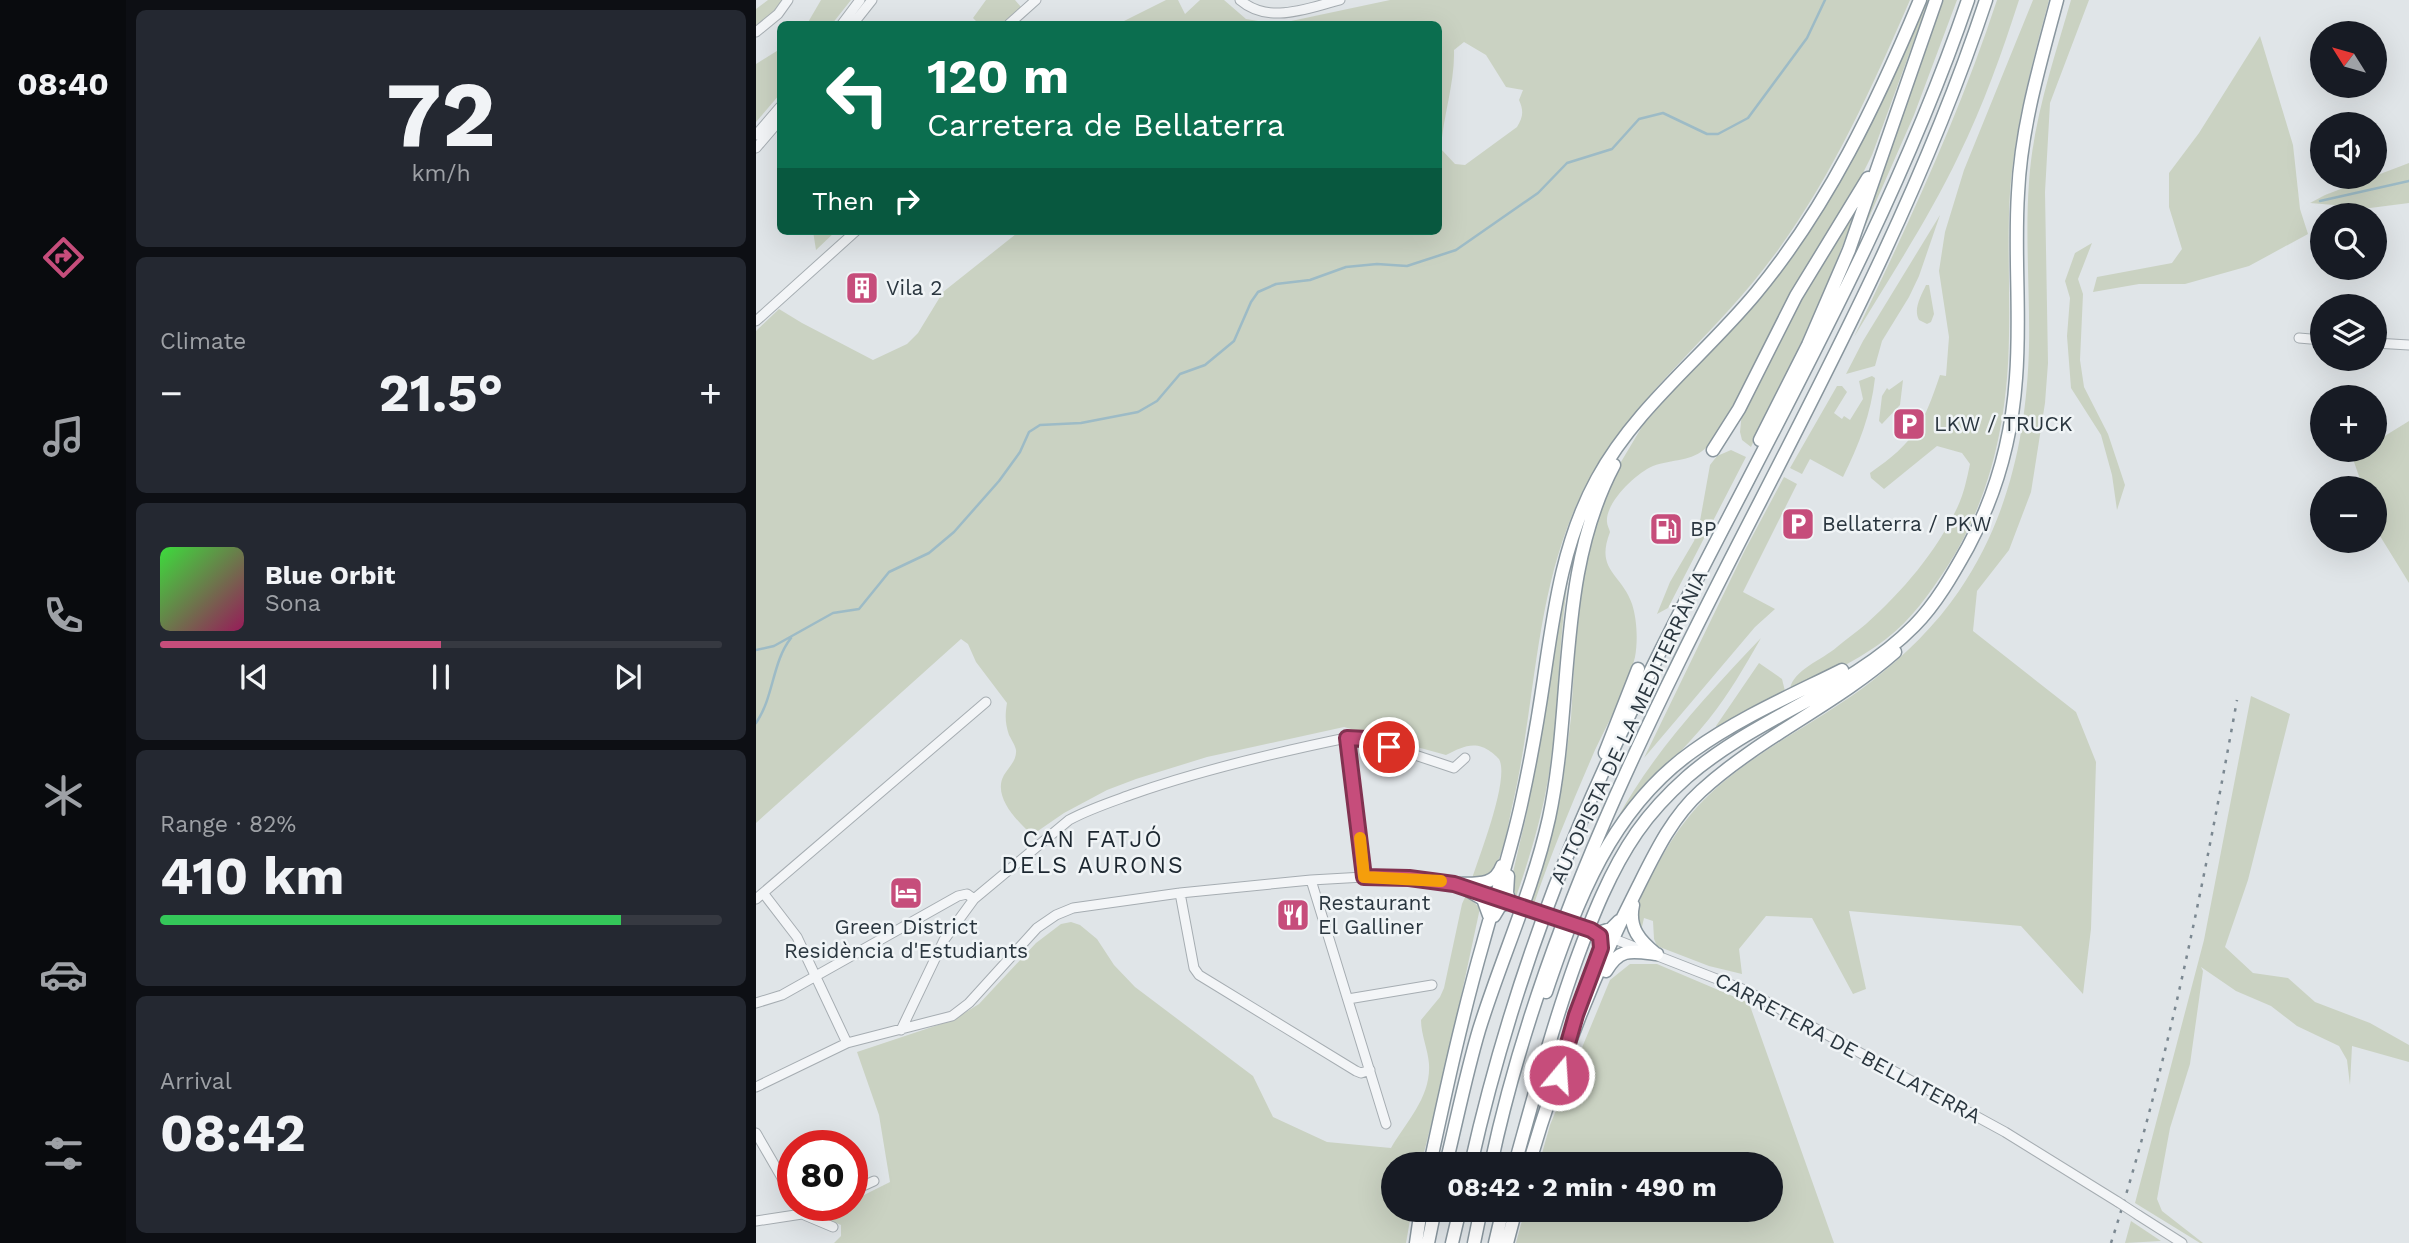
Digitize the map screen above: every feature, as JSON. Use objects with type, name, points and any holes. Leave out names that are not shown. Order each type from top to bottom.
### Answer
[{"type":"highway","points":[[1488,925],[1503,899],[1507,882],[1536,726],[1555,603],[1576,525],[1595,482],[1618,443],[1639,417],[1744,307],[1798,238],[1835,178],[1873,105],[1920,0]]},
{"type":"highway","points":[[1704,565],[1732,498],[1831,294],[1853,239],[1936,0]]},
{"type":"highway","name":"AUTOPISTA DE LA MEDITERRÀNIA","points":[[1474,1152],[1490,1086],[1531,952],[1582,821],[1704,565],[1815,352],[1876,227],[1935,90],[1968,0]]},
{"type":"highway","name":"AUTOPISTA DE LA MEDITERRÀNIA","points":[[1494,1152],[1502,1113],[1543,975],[1590,852],[1693,631],[1802,420],[1884,252],[1943,119],[1986,0]]},
{"type":"highway","points":[[1534,1152],[1580,1017],[1623,915],[1674,822],[1702,790],[1747,754],[1860,681],[1921,628],[1944,600],[1963,568],[2001,463],[2013,407],[2017,350],[2020,164],[2029,107],[2057,0]]},
{"type":"highway","points":[[1713,450],[1740,409],[1796,296],[1869,176],[1891,127]]},
{"type":"highway","points":[[1449,1152],[1479,1031],[1531,879],[1548,820],[1560,748],[1571,620],[1584,542],[1600,495],[1618,458],[1638,425],[1673,382]]},
{"type":"highway","points":[[1518,1152],[1549,1044],[1583,943],[1614,871],[1642,825],[1676,788],[1708,760],[1854,672],[1892,645],[1923,615],[1954,570],[1982,519]]},
{"type":"highway","points":[[1502,1113],[1586,888],[1612,838],[1637,802],[1662,776],[1712,738],[1881,646],[1917,613],[1954,570]]},
{"type":"highway","points":[[1582,821],[1618,716],[1638,669]]},
{"type":"highway","points":[[1456,884],[1482,884],[1494,880],[1516,830]]},
{"type":"highway","points":[[1433,1152],[1488,925],[1488,908],[1483,899],[1456,884]]},
{"type":"highway","points":[[1639,885],[1631,910],[1632,926],[1640,941],[1657,954]]},
{"type":"highway","points":[[1566,1056],[1576,1015],[1601,948],[1598,933],[1611,929],[1623,915]]},
{"type":"highway","points":[[1580,1017],[1618,955],[1627,951],[1657,954]]},
{"type":"highway","points":[[1416,1243],[1419,1222]]},
{"type":"highway","points":[[1428,1243],[1432,1222]]},
{"type":"highway","points":[[1452,1243],[1457,1222]]},
{"type":"highway","points":[[1474,1243],[1478,1222]]},
{"type":"highway","points":[[1495,1243],[1500,1222]]},
{"type":"highway","points":[[1507,1243],[1513,1222]]},
{"type":"street","points":[[756,32],[778,14],[788,0]]},
{"type":"street","points":[[844,21],[860,0]]},
{"type":"street","points":[[855,21],[872,0]]},
{"type":"street","points":[[1012,21],[1036,0]]},
{"type":"street","points":[[1240,0],[1249,8],[1262,13],[1284,14],[1340,0]]},
{"type":"street","points":[[756,135],[777,123]]},
{"type":"street","points":[[756,148],[777,123]]},
{"type":"street","points":[[756,321],[852,235]]},
{"type":"street","points":[[2299,338],[2310,339]]},
{"type":"street","points":[[2387,344],[2409,345]]},
{"type":"street","points":[[847,1043],[797,937],[760,897],[986,702]]},
{"type":"street","points":[[1347,738],[1364,877]]},
{"type":"street","points":[[901,1030],[944,940],[974,898],[1069,820],[1083,812],[1166,782],[1347,738],[1367,739],[1454,768],[1465,758]]},
{"type":"street","name":"CARRETERA DE BELLATERRA","points":[[756,1087],[847,1043],[952,1016],[969,1003],[1037,928],[1056,915],[1073,908],[1180,893],[1311,880],[1409,878],[1456,884],[1503,899],[1657,954],[1745,990],[2027,1144],[2182,1243]]},
{"type":"street","points":[[1311,880],[1386,1124]]},
{"type":"street","points":[[1180,893],[1194,968],[1199,975],[1356,1071],[1361,1073],[1370,1070]]},
{"type":"street","points":[[756,1003],[782,995],[958,896],[967,894],[974,898]]},
{"type":"street","points":[[1348,999],[1432,985]]},
{"type":"street","points":[[756,1133],[777,1169]]},
{"type":"street","points":[[868,1184],[874,1181]]},
{"type":"street","points":[[756,1221],[777,1216]]},
{"type":"street","points":[[821,1221],[833,1227]]},
{"type":"green space","points":[[768,0],[786,0],[778,11],[756,29],[756,9]]},
{"type":"green space","points":[[821,0],[851,0],[834,21],[809,21]]},
{"type":"green space","points":[[986,0],[1015,0],[1021,7],[1005,21],[976,21],[973,18]]},
{"type":"green space","points":[[1166,0],[1178,0],[1185,14],[1200,0],[1224,0],[1246,19],[1258,21],[1124,21]]},
{"type":"green space","points":[[1390,0],[1910,0],[1842,146],[1779,249],[1730,309],[1654,390],[1609,448],[1589,479],[1560,548],[1550,585],[1520,770],[1501,852],[1488,876],[1472,879],[1497,800],[1501,769],[1499,759],[1479,746],[1463,747],[1446,755],[1344,727],[1207,757],[1136,779],[1107,790],[1064,813],[1032,835],[1008,808],[1001,791],[1004,775],[1016,754],[1007,727],[1007,703],[976,662],[968,644],[961,639],[756,823],[756,331],[779,309],[873,360],[907,344],[918,333],[943,292],[1015,235],[1442,235],[1442,150],[1455,164],[1465,165],[1517,127],[1522,117],[1519,100],[1523,90],[1506,87],[1486,55],[1464,42],[1454,50],[1453,75],[1442,141],[1442,21],[1291,21]]},
{"type":"green space","points":[[1925,0],[1929,0],[1872,155],[1791,294],[1729,417],[1719,433],[1701,452],[1646,470],[1630,482],[1611,506],[1607,523],[1610,532],[1606,545],[1607,564],[1632,604],[1636,630],[1635,657],[1623,693],[1595,750],[1534,904],[1529,902],[1548,848],[1563,780],[1571,718],[1577,617],[1588,548],[1612,477],[1643,425],[1788,260]]},
{"type":"green space","points":[[1941,0],[1957,0],[1914,115],[1849,263]]},
{"type":"green space","points":[[1997,0],[2019,0],[1976,118],[1935,202],[1854,337],[1913,213],[1949,129]]},
{"type":"green space","points":[[2033,0],[2049,0],[2025,95],[2012,167],[2009,210],[2009,335],[2005,396],[1994,456],[1976,513],[1941,577],[1895,632],[1851,662],[1718,730],[1716,726],[1759,663],[1782,679],[1785,691],[1790,689],[1796,676],[1802,671],[1863,627],[1906,584],[1940,539],[1958,506],[1970,464],[1962,453],[1937,446],[1884,489],[1871,478],[1870,473],[1898,452],[1916,431],[1940,375],[1946,376],[1949,337],[1939,271],[1945,232],[1964,170]]},
{"type":"green space","points":[[2071,0],[2089,0],[2050,103],[2045,192],[2048,363],[2045,403],[2031,492],[2009,550],[1977,591],[1973,631],[2076,712],[2096,762],[2091,929],[2083,994],[2021,926],[1849,911],[1866,989],[1853,994],[1812,918],[1766,916],[1739,949],[1742,974],[1709,966],[1657,946],[1653,921],[1644,918],[1641,931],[1638,913],[1640,898],[1663,855],[1691,814],[1732,775],[1849,698],[1908,651],[1959,591],[1991,534],[2012,474],[2024,411],[2029,346],[2027,223],[2031,159],[2045,90]]},
{"type":"green space","points":[[2260,36],[2293,145],[2300,209],[2308,234],[2249,266],[2185,284],[2139,284],[2093,292],[2097,277],[2172,263],[2182,249],[2169,207],[2169,173],[2199,133]]},
{"type":"green space","points":[[777,51],[777,98],[756,122],[756,64]]},
{"type":"green space","points":[[2409,163],[2409,203],[2387,206],[2387,203],[2310,203],[2341,189],[2387,189],[2387,171]]},
{"type":"green space","points":[[1853,211],[1855,212],[1844,242],[1819,302],[1751,447],[1742,440],[1742,412],[1786,321]]},
{"type":"green space","points":[[1940,215],[1919,276],[1882,341],[1875,366],[1846,374],[1863,341]]},
{"type":"green space","points":[[814,235],[832,235],[816,250]]},
{"type":"green space","points":[[2092,243],[2078,279],[2083,294],[2080,360],[2084,387],[2108,434],[2125,485],[2117,510],[2112,475],[2101,435],[2071,388],[2067,336],[2070,298],[2065,281],[2075,253]]},
{"type":"green space","points":[[1926,285],[1929,285],[1934,314],[1931,322],[1927,324],[1917,316],[1918,302]]},
{"type":"green space","points":[[1872,376],[1875,378],[1867,417],[1843,477],[1810,459],[1802,474],[1790,468],[1837,386],[1842,386],[1847,392],[1834,413],[1842,419],[1844,416],[1850,420],[1863,399],[1859,381]]},
{"type":"green space","points":[[1903,380],[1900,405],[1882,424],[1879,421],[1882,396],[1887,388],[1889,390]]},
{"type":"green space","points":[[2409,421],[2409,583],[2387,547],[2387,476],[2359,476],[2354,462],[2387,462],[2387,435]]},
{"type":"green space","points":[[1731,450],[1746,457],[1668,608],[1657,614],[1670,582],[1694,541],[1710,465],[1717,456]]},
{"type":"green space","points":[[1784,477],[1797,484],[1743,592],[1775,609],[1755,627],[1644,758],[1745,550]]},
{"type":"green space","points":[[1570,567],[1549,774],[1535,836],[1516,897],[1511,881],[1527,812],[1561,592]]},
{"type":"green space","points":[[1761,638],[1709,719],[1619,820],[1617,819],[1665,747]]},
{"type":"green space","points":[[2251,696],[2290,714],[2248,880],[2225,947],[2253,973],[2288,978],[2315,1002],[2370,1023],[2409,1045],[2409,1062],[2352,1046],[2350,1085],[2347,1060],[2339,1046],[2297,1026],[2271,1006],[2236,991],[2201,967],[2203,971],[2190,1064],[2170,1128],[2157,1199],[2162,1211],[2203,1243],[2200,1243],[2135,1203],[2204,940]]},
{"type":"green space","points":[[1466,895],[1480,908],[1446,1067],[1424,1152],[1381,1152],[1381,1222],[1410,1222],[1406,1243],[834,1243],[841,1236],[841,1225],[832,1221],[868,1221],[868,1193],[890,1182],[879,1115],[857,1052],[953,1020],[979,1004],[1036,943],[1061,924],[1071,922],[1080,925],[1097,939],[1114,965],[1135,987],[1253,1076],[1273,1117],[1327,1142],[1391,1148],[1417,1108],[1426,1087],[1429,1064],[1421,1020],[1444,988]]},
{"type":"green space","points":[[1630,964],[1657,964],[1749,1003],[1834,1243],[1516,1243],[1522,1222],[1783,1222],[1783,1152],[1542,1152],[1550,1125],[1610,980]]},
{"type":"green space","points":[[2131,1221],[2161,1241],[2125,1243]]},
{"type":"waterway","points":[[756,650],[774,646],[833,613],[859,609],[889,572],[929,553],[954,532],[999,481],[1020,452],[1029,432],[1040,425],[1081,423],[1138,412],[1157,401],[1180,374],[1205,365],[1234,341],[1258,292],[1276,284],[1310,280],[1346,267],[1377,264],[1407,266],[1456,250],[1538,193],[1567,163],[1612,149],[1639,119],[1663,113],[1707,134],[1718,134],[1748,118],[1807,38],[1825,0]]},
{"type":"waterway","points":[[2320,201],[2409,181]]},
{"type":"waterway","points":[[756,723],[762,713],[780,658],[791,638]]},
{"type":"railway","points":[[2111,1243],[2150,1109],[2183,973],[2237,700]]},
{"type":"slow traffic","points":[[1360,838],[1364,877],[1441,881]]},
{"type":"place","name":"Vila 2","points":[[862,288]]},
{"type":"place","name":"LKW / TRUCK","points":[[1909,424]]},
{"type":"place","name":"Bellaterra / PKW","points":[[1798,524]]},
{"type":"place","name":"BP","points":[[1666,529]]},
{"type":"place","name":"Green District Residència d'Estudiants","points":[[906,893]]},
{"type":"place","name":"Restaurant El Galliner","points":[[1293,915]]},
{"type":"district","name":"CAN FATJÓ DELS AURONS","points":[[1093,852]]},
{"type":"route","points":[[1389,747],[1367,739],[1347,738],[1364,877],[1409,878],[1454,884],[1591,930],[1600,936],[1601,948],[1576,1015],[1559,1075]]}]
